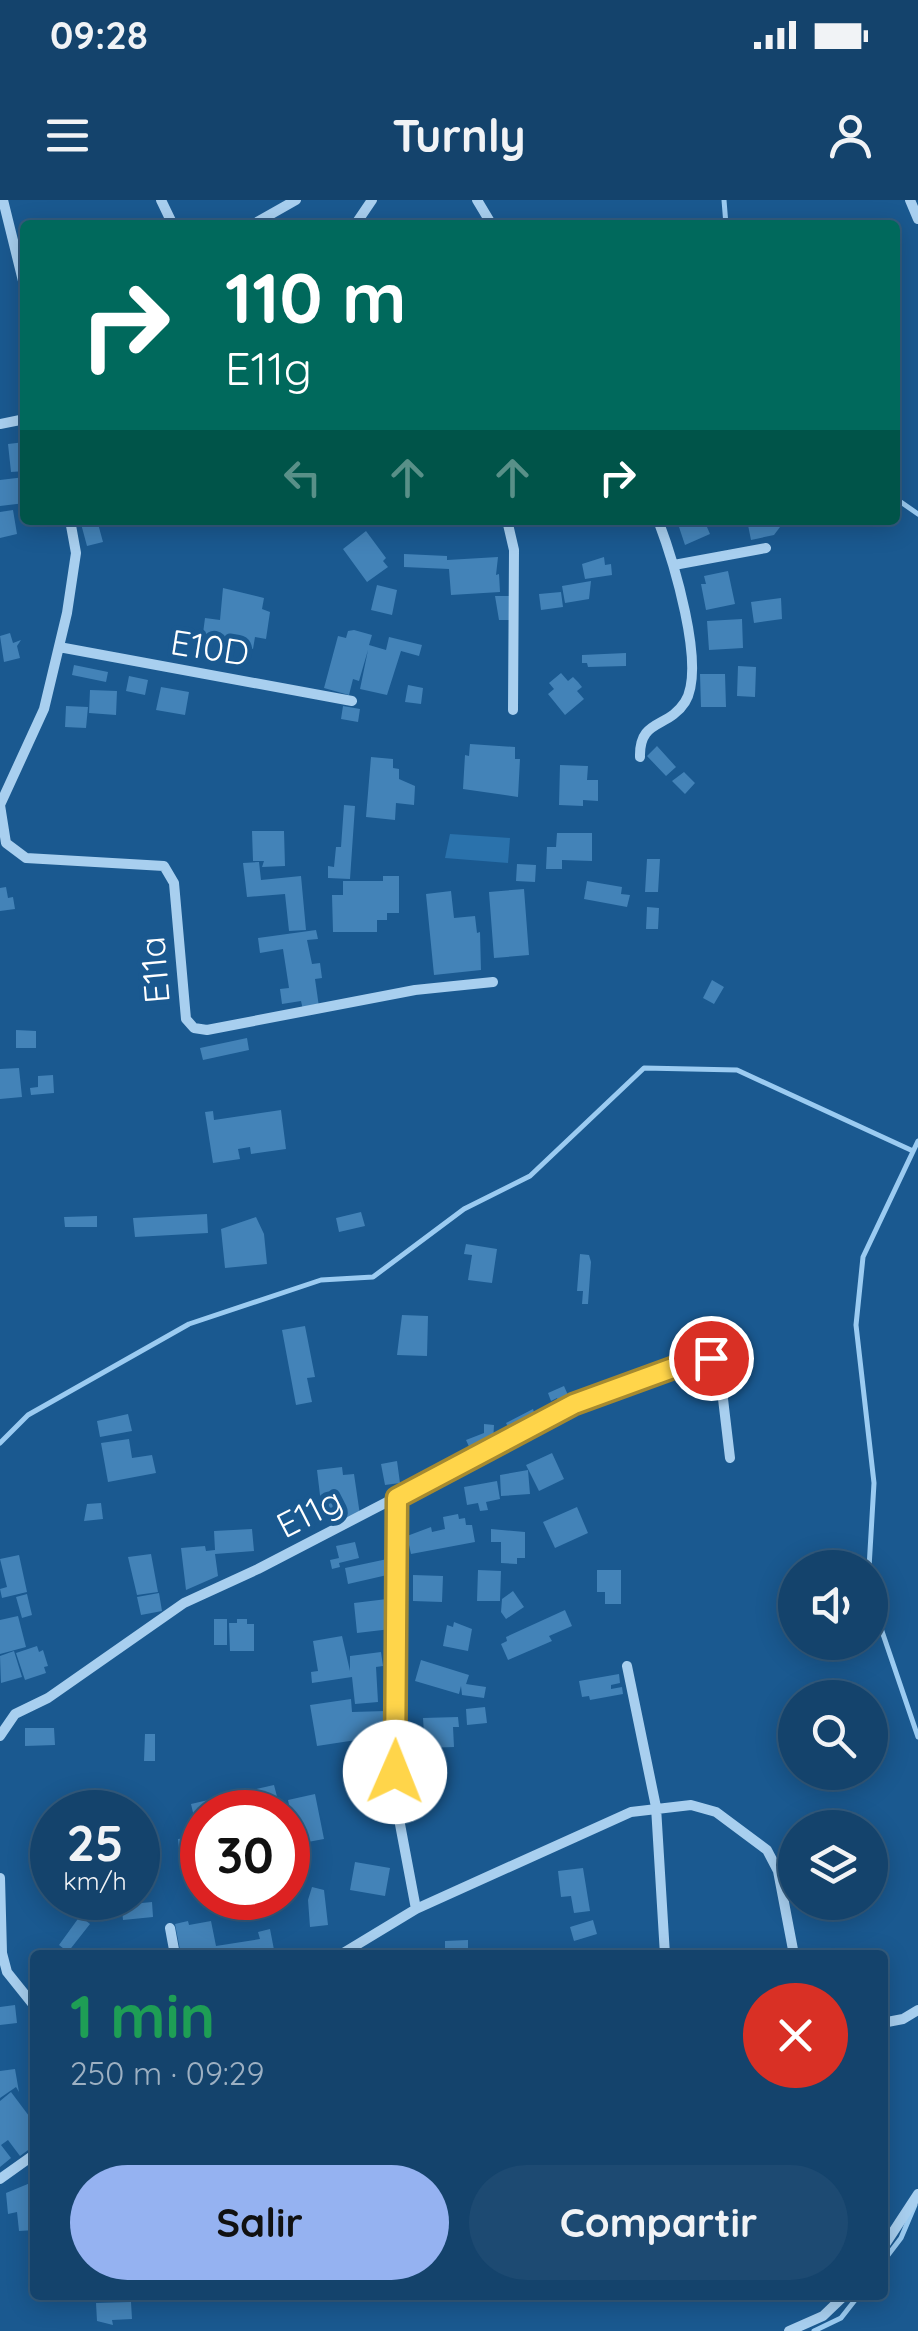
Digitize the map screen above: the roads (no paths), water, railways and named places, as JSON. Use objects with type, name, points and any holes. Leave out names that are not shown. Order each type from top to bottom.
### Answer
[{"type":"street","points":[[3,200],[20,269]]},
{"type":"street","points":[[261,220],[296,200]]},
{"type":"street","points":[[910,200],[918,219]]},
{"type":"street","points":[[0,805],[44,709],[76,553],[71,525]]},
{"type":"street","points":[[508,525],[514,550],[514,710]]},
{"type":"street","points":[[640,757],[640,739],[646,730],[670,718],[689,694],[688,632],[674,565],[660,525]]},
{"type":"street","points":[[674,565],[766,548]]},
{"type":"street","name":"E10D","points":[[59,647],[352,701]]},
{"type":"street","name":"E11a","points":[[0,805],[6,843],[26,858],[164,866],[170,872],[186,1019],[194,1028],[207,1030],[415,990],[493,982]]},
{"type":"street","name":"E11g","points":[[0,1732],[15,1714],[48,1698],[184,1603],[397,1498],[574,1404],[711,1358],[720,1365],[730,1458]]},
{"type":"street","points":[[397,1498],[396,1787],[416,1909]]},
{"type":"street","points":[[628,1666],[656,1806],[665,1950]]},
{"type":"street","points":[[348,1950],[416,1909],[631,1812],[656,1806],[691,1805],[716,1812],[767,1850],[778,1872],[793,1950]]},
{"type":"street","points":[[0,1878],[2,1952],[7,1972],[30,2001]]},
{"type":"street","points":[[170,1928],[175,1950]]},
{"type":"street","points":[[888,2022],[918,2010]]},
{"type":"street","points":[[0,2179],[30,2158]]},
{"type":"street","points":[[888,2240],[918,2194]]},
{"type":"street","points":[[789,2331],[824,2316],[840,2300]]},
{"type":"waterway","points":[[724,200],[726,220]]},
{"type":"waterway","points":[[900,501],[918,514]]},
{"type":"waterway","points":[[0,1443],[28,1415],[189,1324],[321,1280],[373,1277],[464,1209],[530,1176],[644,1068],[737,1070],[913,1151]]},
{"type":"waterway","points":[[870,1550],[874,1483],[856,1325],[863,1257],[918,1141]]},
{"type":"waterway","points":[[888,1649],[918,1737]]},
{"type":"waterway","points":[[888,2255],[901,2238],[915,2205]]},
{"type":"waterway","points":[[814,2331],[841,2318],[855,2300]]}]
